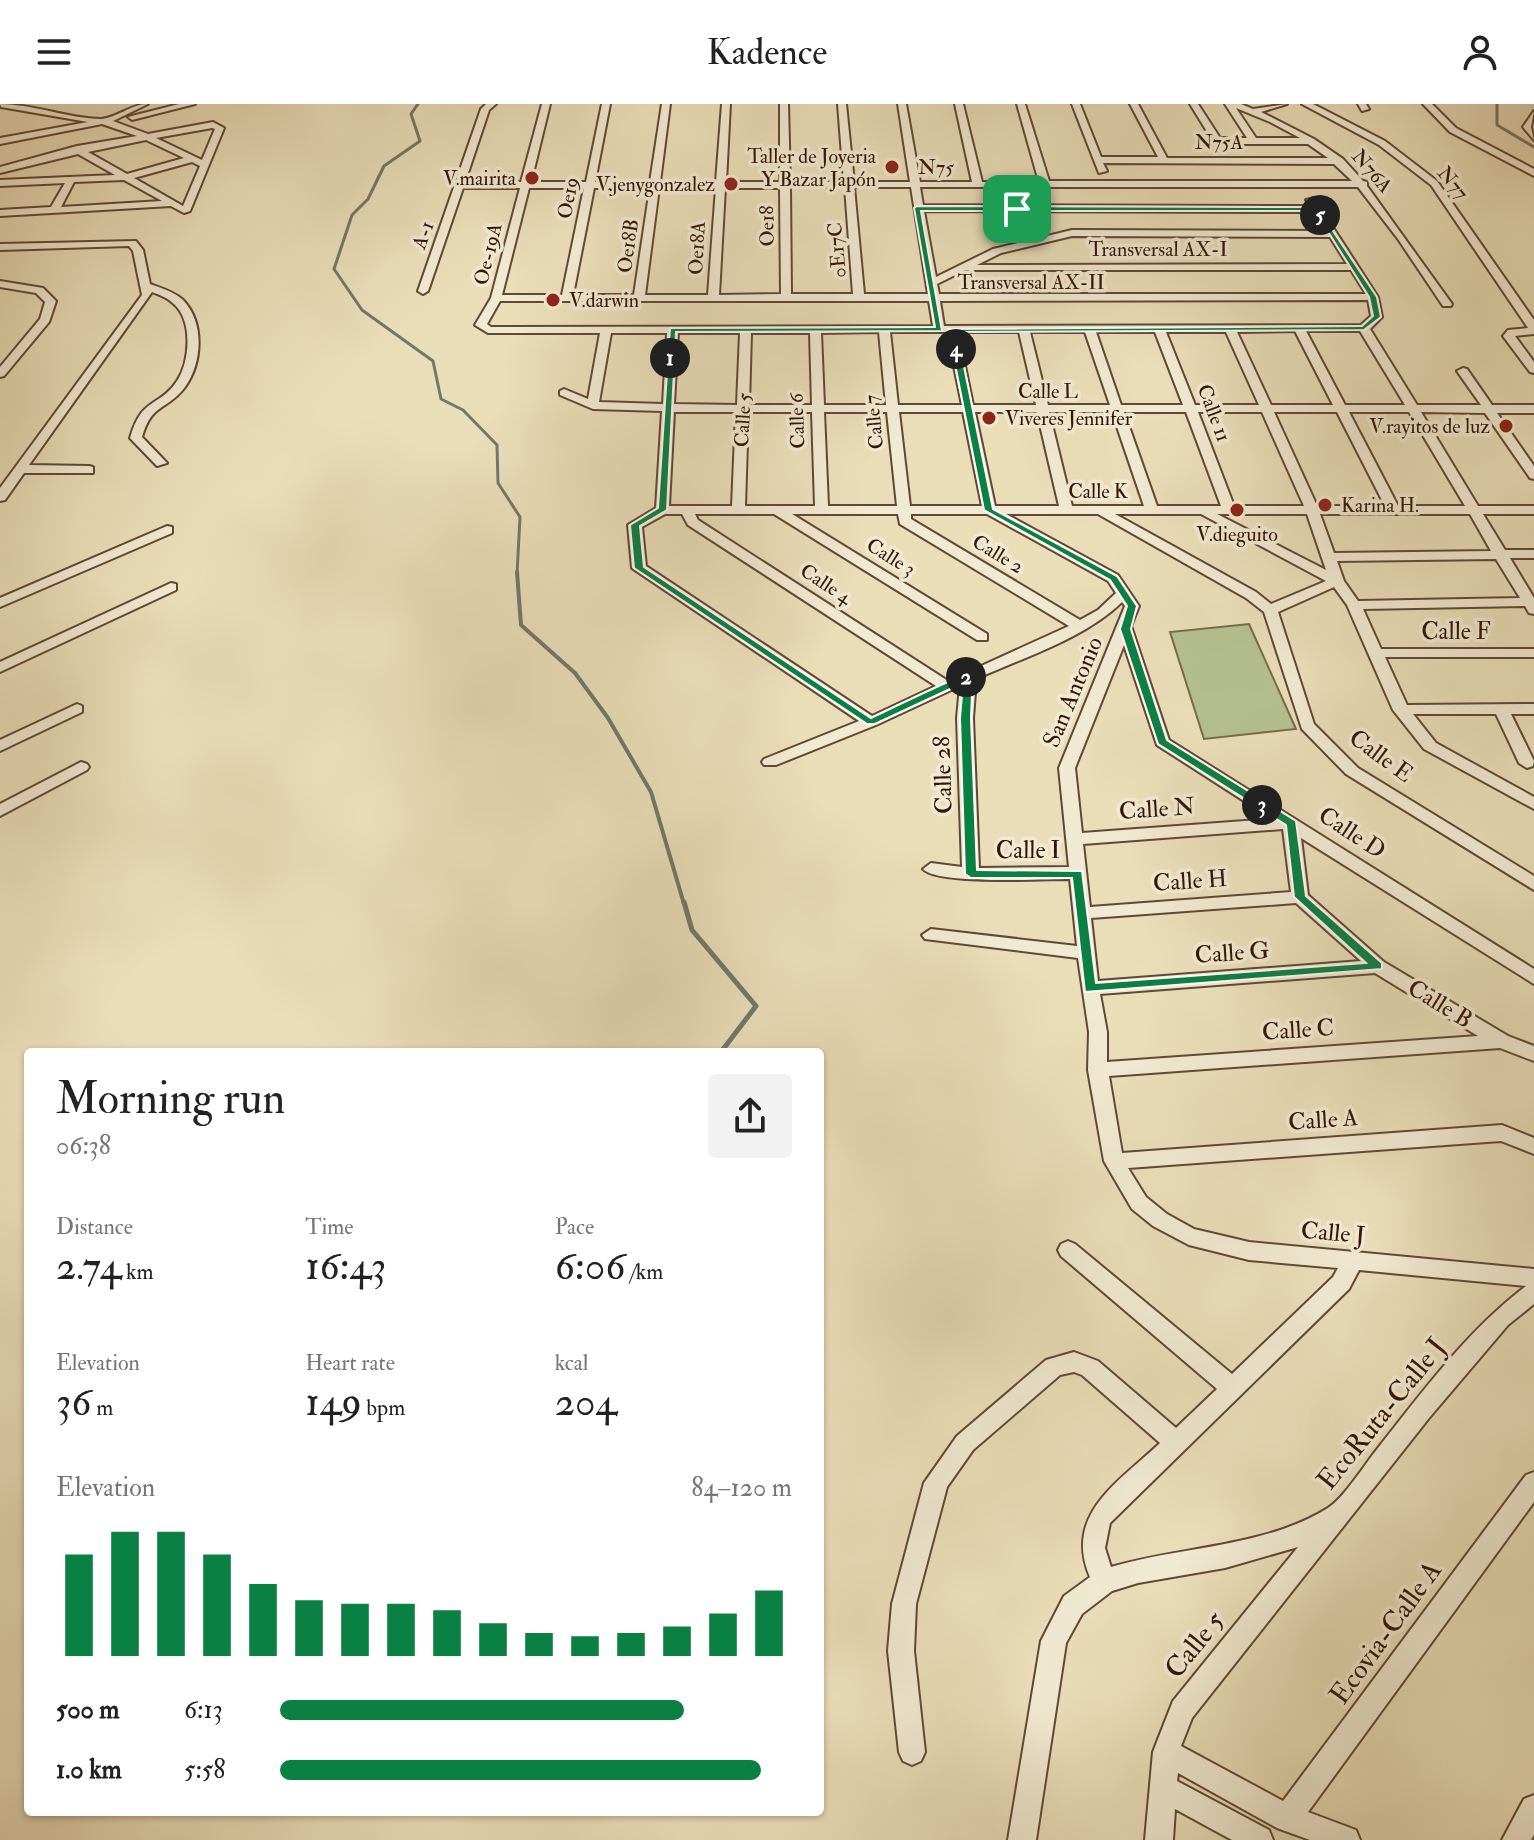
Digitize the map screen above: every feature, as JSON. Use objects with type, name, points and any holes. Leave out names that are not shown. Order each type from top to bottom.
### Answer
[{"type":"street","points":[[1,104],[102,122],[143,135],[205,165]]},
{"type":"street","points":[[102,122],[144,104]]},
{"type":"street","points":[[1,141],[191,104]]},
{"type":"street","name":"A-1","points":[[423,291],[485,109],[492,104]]},
{"type":"street","name":"Oe-19A","points":[[546,104],[496,298],[481,327],[492,331],[606,329]]},
{"type":"street","name":"Oe19","points":[[567,298],[606,104]]},
{"type":"street","name":"Oe18B","points":[[639,299],[666,104]]},
{"type":"street","name":"Oe18A","points":[[713,299],[718,185],[726,104]]},
{"type":"street","name":"Oe18","points":[[784,104],[786,299]]},
{"type":"street","name":"0E17C","points":[[842,104],[859,298]]},
{"type":"street","points":[[770,762],[949,688],[969,675],[1080,626],[1103,613],[1125,592],[1113,578],[989,510],[968,409],[946,329],[933,299],[933,282],[917,208],[902,104]]},
{"type":"street","points":[[959,104],[978,185]]},
{"type":"street","points":[[1021,104],[1045,185]]},
{"type":"street","points":[[1076,104],[1107,185]]},
{"type":"street","points":[[1134,104],[1164,160]]},
{"type":"street","points":[[1194,104],[1228,160]]},
{"type":"street","points":[[1231,104],[1253,141]]},
{"type":"street","name":"N76A","points":[[1231,104],[1254,111],[1315,141],[1340,161],[1364,184],[1447,304]]},
{"type":"street","points":[[1254,111],[1283,104]]},
{"type":"street","name":"N77","points":[[1306,104],[1382,143],[1434,183],[1534,330],[1512,332],[1510,341],[1534,370]]},
{"type":"street","points":[[1427,104],[1453,130],[1534,173]]},
{"type":"street","points":[[1534,114],[1527,127],[1534,137]]},
{"type":"street","points":[[0,170],[77,149],[143,135],[213,125],[220,128],[187,209],[169,204],[77,149]]},
{"type":"street","points":[[1218,141],[1315,141]]},
{"type":"street","points":[[0,183],[125,177],[192,159]]},
{"type":"street","name":"N75A","points":[[1098,160],[1340,161]]},
{"type":"street","points":[[54,210],[71,180]]},
{"type":"street","name":"N75","points":[[461,185],[1364,184]]},
{"type":"street","points":[[593,405],[606,329],[1090,331],[1364,328],[1377,317],[1373,297],[1301,185]]},
{"type":"street","points":[[0,227],[4,212],[169,204]]},
{"type":"street","name":"N75","points":[[917,208],[1317,209]]},
{"type":"street","points":[[933,282],[1006,247],[1072,233],[1331,234]]},
{"type":"street","points":[[0,247],[132,243],[138,250],[147,295],[0,497]]},
{"type":"street","points":[[1083,245],[1338,246]]},
{"type":"street","name":"Transversal AX-I","points":[[965,268],[1351,267]]},
{"type":"street","points":[[0,284],[39,290],[51,301],[45,320],[0,374]]},
{"type":"street","points":[[145,286],[178,300],[191,323],[193,338],[183,381],[156,401],[139,423],[136,438],[161,463]]},
{"type":"street","name":"Transversal AX-II","points":[[496,298],[1373,297]]},
{"type":"street","points":[[1364,328],[1532,605]]},
{"type":"street","name":"Calle 6","points":[[815,329],[822,511]]},
{"type":"street","name":"Calle 7","points":[[884,329],[904,511]]},
{"type":"street","points":[[673,330],[662,510],[635,525],[639,568],[871,722]]},
{"type":"street","name":"Calle 5","points":[[738,510],[746,330]]},
{"type":"street","points":[[1024,330],[1067,511]]},
{"type":"street","name":"Calle 11","points":[[1160,330],[1230,512]]},
{"type":"street","points":[[1231,330],[1269,408],[1312,510],[1337,581],[1354,605],[1378,653],[1401,710],[1430,746],[1534,804]]},
{"type":"street","points":[[1300,330],[1394,511]]},
{"type":"street","points":[[1090,331],[1152,511]]},
{"type":"street","points":[[1463,371],[1534,475]]},
{"type":"street","name":"Calle L","points":[[564,393],[593,405],[667,408],[1534,409]]},
{"type":"street","points":[[22,469],[89,470]]},
{"type":"street","name":"Calle K","points":[[662,510],[1205,513],[1534,510]]},
{"type":"street","name":"Calle 4","points":[[686,510],[693,522],[949,688]]},
{"type":"street","name":"Calle 3","points":[[778,511],[982,637]]},
{"type":"street","name":"Calle 2","points":[[904,511],[905,521],[1080,626]]},
{"type":"street","points":[[1101,511],[1251,595],[1270,610],[1337,581]]},
{"type":"street","points":[[1205,513],[1337,581]]},
{"type":"street","points":[[0,603],[167,530]]},
{"type":"street","points":[[1330,557],[1534,554]]},
{"type":"street","points":[[0,668],[171,587]]},
{"type":"street","name":"San Antonio","points":[[1125,592],[1132,606],[1127,624],[1067,768],[1090,988],[1098,1032],[1098,1070],[1114,1161],[1139,1203]]},
{"type":"street","points":[[1354,605],[1532,605]]},
{"type":"street","name":"Calle E","points":[[1270,610],[1307,726],[1352,771],[1534,884]]},
{"type":"street","points":[[1103,613],[1127,624]]},
{"type":"street","name":"Calle D","points":[[1127,624],[1162,742],[1534,978]]},
{"type":"street","name":"Calle F","points":[[1378,653],[1534,653]]},
{"type":"street","name":"Calle 28","points":[[969,675],[965,718],[971,874]]},
{"type":"street","points":[[0,746],[77,709]]},
{"type":"street","points":[[1501,709],[1527,763]]},
{"type":"street","points":[[1401,710],[1534,709]]},
{"type":"street","points":[[0,811],[81,767]]},
{"type":"street","points":[[1291,823],[1300,897]]},
{"type":"street","name":"Calle N","points":[[1075,839],[1291,823]]},
{"type":"street","name":"Calle I","points":[[931,869],[971,874],[1078,873]]},
{"type":"street","name":"Calle H","points":[[1083,913],[1300,897]]},
{"type":"street","name":"Calle B","points":[[1300,897],[1378,966],[1501,1041],[1534,1054]]},
{"type":"street","points":[[931,935],[1086,953]]},
{"type":"street","name":"Calle G","points":[[1090,988],[1378,966]]},
{"type":"street","name":"Calle C","points":[[1098,1070],[1501,1041]]},
{"type":"street","name":"Calle A","points":[[1114,1161],[1502,1133],[1534,1146]]},
{"type":"street","name":"Calle J","points":[[1139,1203],[1160,1220],[1189,1236],[1249,1251],[1534,1278]]},
{"type":"street","points":[[1068,1250],[1234,1390]]},
{"type":"street","points":[[1105,1581],[1093,1550],[1098,1523],[1341,1283],[1353,1261]]},
{"type":"street","name":"EcoRuta-Calle J","points":[[1022,1836],[1054,1641],[1073,1605],[1105,1581],[1276,1542],[1339,1515],[1500,1318],[1534,1292]]},
{"type":"street","points":[[912,1752],[901,1651],[904,1604],[930,1500],[954,1454],[1054,1367],[1067,1362],[1090,1368],[1176,1443]]},
{"type":"street","name":"Ecovia-Calle A","points":[[1287,1818],[1534,1483]]},
{"type":"street","name":"Calle 5","points":[[1159,1840],[1166,1752],[1182,1710],[1339,1515]]},
{"type":"street","points":[[1166,1752],[1287,1818],[1346,1840]]},
{"type":"street","points":[[1163,1788],[1259,1840]]},
{"type":"street","points":[[1516,1840],[1534,1809]]},
{"type":"green space","points":[[1249,624],[1296,729],[1204,739],[1170,632]]},
{"type":"waterway","points":[[418,104],[411,114],[420,141],[384,166],[368,199],[352,215],[334,269],[362,310],[433,361],[441,399],[463,410],[497,445],[498,483],[520,517],[517,573]]},
{"type":"waterway","points":[[1497,104],[1497,125],[1534,147]]},
{"type":"waterway","points":[[517,573],[521,625],[575,673],[608,718],[651,792],[684,904]]},
{"type":"waterway","points":[[684,902],[692,930],[756,1006],[724,1048]]},
{"type":"place","name":"Taller de Joyeria Y Bazar Japón","points":[[892,167]]},
{"type":"place","name":"V.mairita","points":[[532,178]]},
{"type":"place","name":"V.jenygonzalez","points":[[731,184]]},
{"type":"place","name":"V.darwin","points":[[553,300]]},
{"type":"place","name":"Viveres Jennifer","points":[[989,418]]},
{"type":"place","name":"V.rayitos de luz","points":[[1506,426]]},
{"type":"place","name":"Karina H.","points":[[1325,505]]},
{"type":"place","name":"V.dieguito","points":[[1237,510]]},
{"type":"route","points":[[917,208],[1017,209],[1317,209],[1351,267],[1373,297],[1377,317],[1364,328],[952,329],[989,510],[1113,578],[1125,592],[1132,606],[1126,629],[1162,742],[1291,823],[1300,897],[1378,966],[1090,988],[1078,873],[971,874],[965,718],[969,675],[949,688],[871,722],[639,568],[635,525],[662,510],[673,330],[939,329],[933,282],[917,208]]}]
